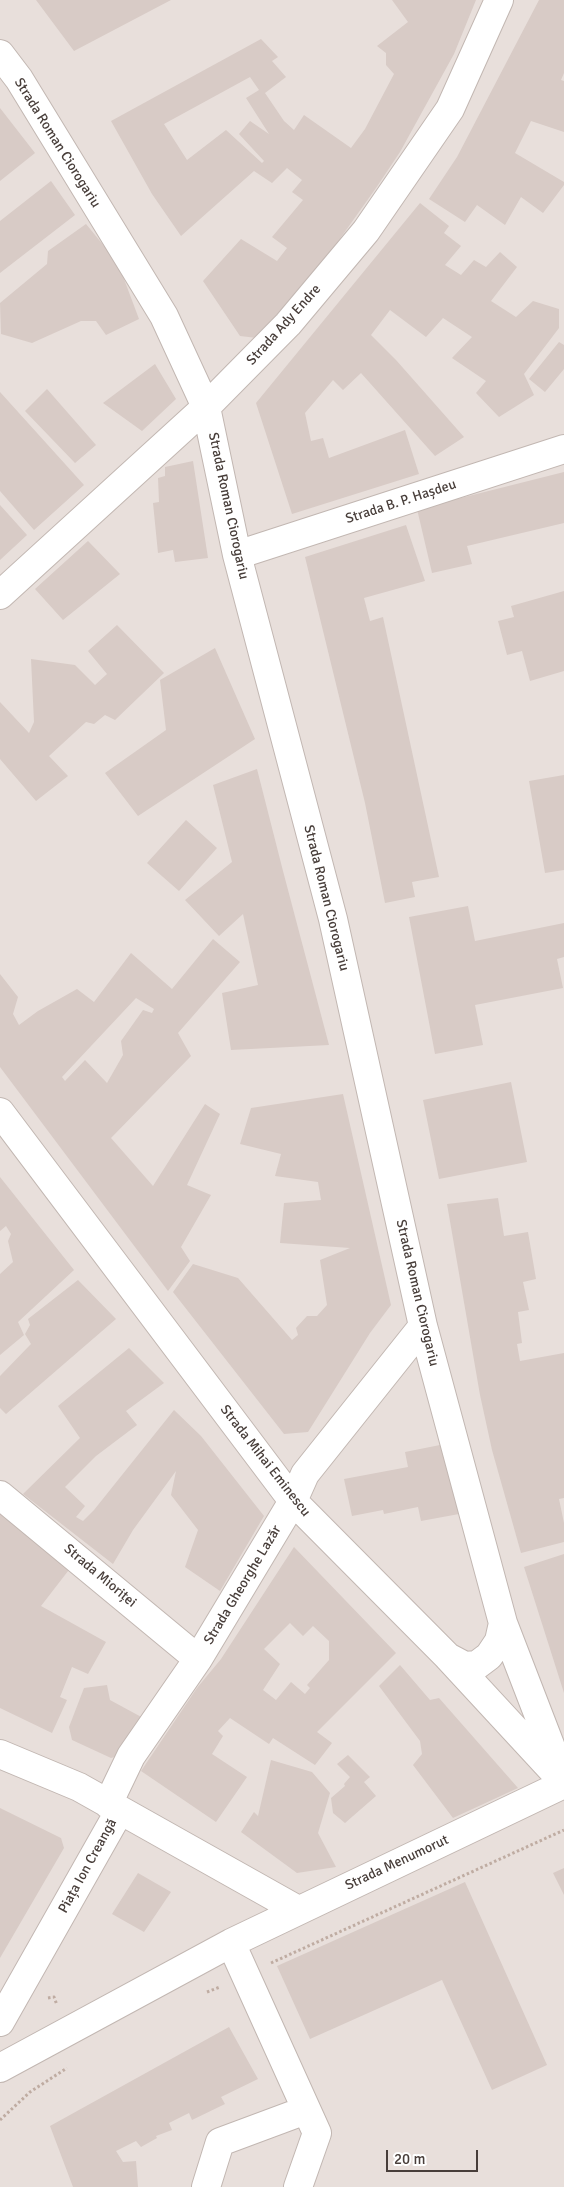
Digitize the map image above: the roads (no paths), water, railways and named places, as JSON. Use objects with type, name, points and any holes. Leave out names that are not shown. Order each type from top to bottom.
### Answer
[{"type":"street","name":"Strada Ady Endre","points":[[0,595],[206,406],[288,324],[366,231],[450,109],[499,0]]},
{"type":"street","name":"Strada Roman Ciorogariu","points":[[0,54],[19,79],[164,316],[206,406],[237,555],[333,919],[423,1326],[504,1623],[564,1782]]},
{"type":"street","name":"Strada B. P. Hașdeu","points":[[237,555],[564,449]]},
{"type":"street","name":"Strada Mihai Eminescu","points":[[0,1112],[293,1502],[448,1657],[564,1782]]},
{"type":"street","name":"Strada Gheorghe Lazăr","points":[[114,1807],[131,1756],[198,1659],[293,1502],[305,1474],[423,1326]]},
{"type":"street","name":"Strada Mioriței","points":[[0,1495],[198,1659]]},
{"type":"street","points":[[448,1657],[465,1666],[477,1665],[489,1656],[499,1641],[504,1623]]},
{"type":"street","points":[[0,1754],[79,1786],[114,1807]]},
{"type":"street","name":"Strada Menumorut","points":[[0,2068],[298,1910],[564,1782]]},
{"type":"street","name":"Piața Ion Creangă","points":[[0,2022],[114,1807],[298,1910]]},
{"type":"street","points":[[231,1944],[317,2133],[298,2187]]},
{"type":"street","points":[[206,2187],[220,2142],[306,2110]]}]
